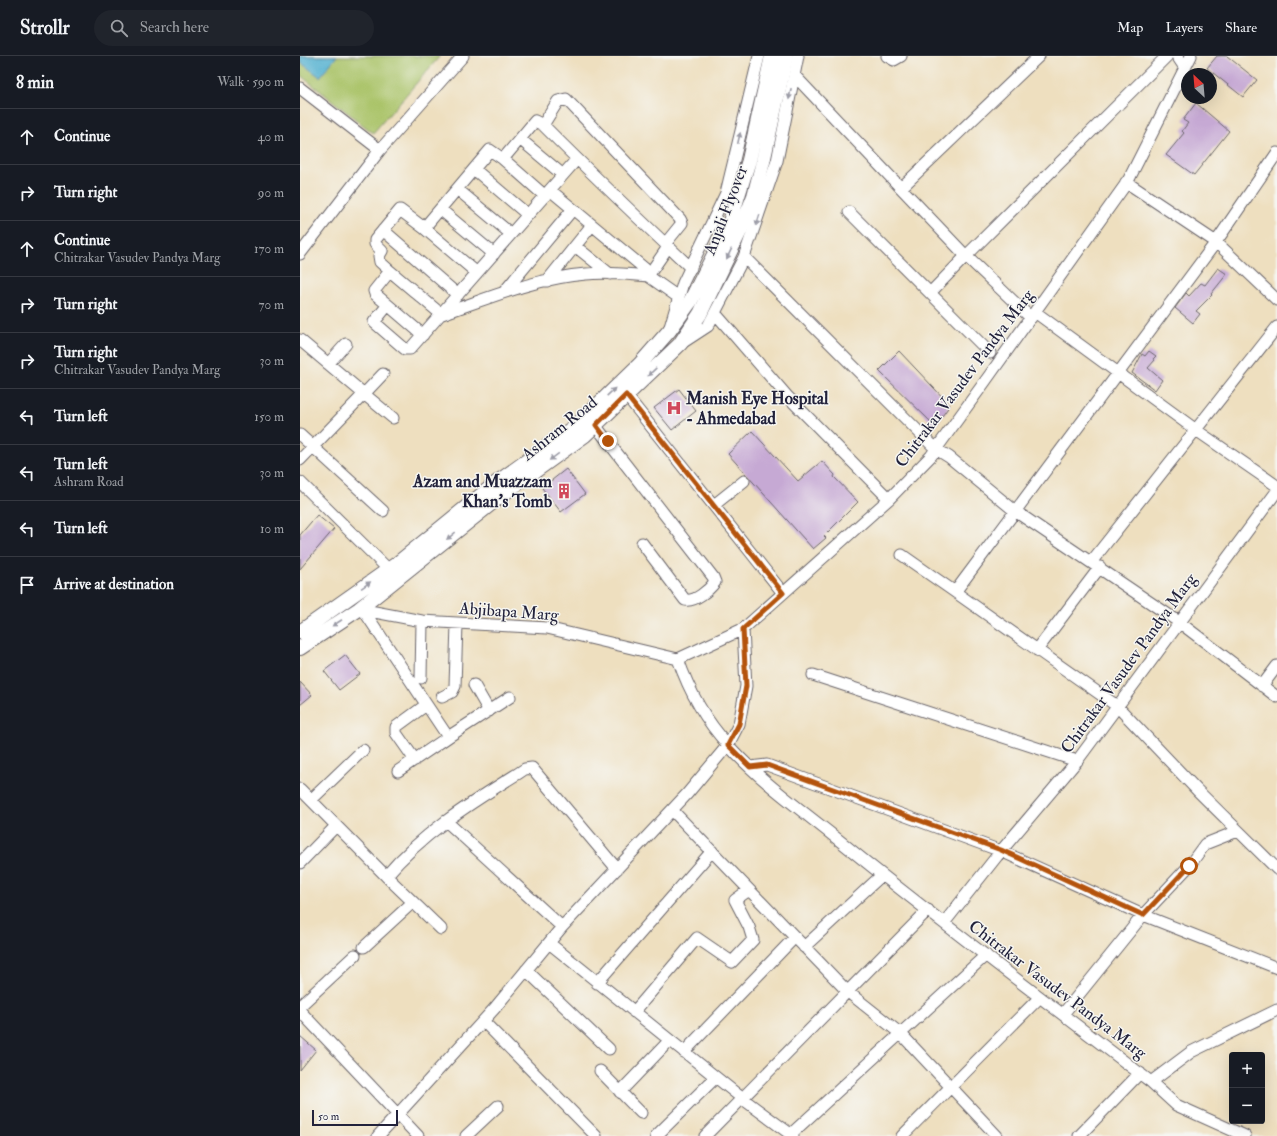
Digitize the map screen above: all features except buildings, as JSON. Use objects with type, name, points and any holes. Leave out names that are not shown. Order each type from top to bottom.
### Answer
[{"type":"main road","name":"Anjali Flyover","points":[[669,331],[684,300],[729,225],[749,160],[772,56]]},
{"type":"main road","name":"Anjali Flyover","points":[[680,344],[700,314],[741,229],[754,196],[786,56]]},
{"type":"main road","name":"Ashram Road","points":[[300,632],[389,570],[495,484],[577,425],[640,364],[669,331]]},
{"type":"main road","name":"Ashram Road","points":[[300,648],[362,610],[503,494],[585,435],[680,344]]},
{"type":"street","points":[[300,254],[380,150],[463,56]]},
{"type":"street","points":[[424,228],[490,150],[548,193],[573,209],[649,274],[684,300],[691,268],[726,193],[759,56]]},
{"type":"street","points":[[680,344],[708,326],[744,257],[777,161],[798,56]]},
{"type":"street","points":[[887,56],[894,60],[901,56]]},
{"type":"street","points":[[902,188],[1039,56]]},
{"type":"street","points":[[930,294],[966,256],[1167,56]]},
{"type":"street","points":[[1177,56],[1185,68]]},
{"type":"street","name":"Chitrakar Vasudev Pandya Marg","points":[[1185,68],[1191,56]]},
{"type":"street","points":[[794,75],[966,256],[1033,315],[1119,373],[1196,430],[1277,486]]},
{"type":"street","name":"Chitrakar Vasudev Pandya Marg","points":[[1181,76],[1126,182],[1033,315],[936,449],[890,499],[743,629],[678,659],[694,696],[711,724],[728,745],[750,767],[882,875],[1140,1073],[1176,1105],[1245,1136]]},
{"type":"street","points":[[300,88],[380,150]]},
{"type":"street","points":[[543,125],[558,100],[566,99],[680,219],[682,223],[680,227],[649,274]]},
{"type":"street","points":[[503,159],[535,122],[543,125],[691,268]]},
{"type":"street","points":[[520,140],[563,175]]},
{"type":"street","points":[[955,592],[1216,242],[1277,153]]},
{"type":"street","points":[[388,305],[374,322],[405,350],[410,349],[577,159]]},
{"type":"street","points":[[474,169],[528,215]]},
{"type":"street","points":[[1126,182],[1216,242],[1277,300]]},
{"type":"street","points":[[457,189],[511,234]]},
{"type":"street","points":[[440,209],[494,254]]},
{"type":"street","points":[[503,293],[573,209]]},
{"type":"street","points":[[441,314],[380,262],[378,256],[382,251],[374,241],[400,210],[424,228],[477,273]]},
{"type":"street","points":[[849,212],[990,353]]},
{"type":"street","points":[[547,281],[592,225]]},
{"type":"street","points":[[383,230],[458,295]]},
{"type":"street","points":[[576,246],[610,274]]},
{"type":"street","points":[[744,257],[936,449],[950,457],[1015,511],[1096,564],[1179,622],[1277,697]]},
{"type":"street","points":[[390,271],[374,292],[423,335]]},
{"type":"street","points":[[441,314],[503,293],[547,281],[586,274],[649,274]]},
{"type":"street","points":[[714,313],[787,396],[890,499]]},
{"type":"street","points":[[1038,650],[1096,564],[1196,430],[1277,327]]},
{"type":"street","points":[[300,340],[393,418]]},
{"type":"street","points":[[328,364],[346,344]]},
{"type":"street","points":[[300,460],[383,374]]},
{"type":"street","points":[[626,395],[783,593]]},
{"type":"street","points":[[596,425],[713,577],[715,582],[695,598],[690,601],[685,600],[642,543]]},
{"type":"street","points":[[300,435],[383,511]]},
{"type":"street","points":[[714,505],[744,481]]},
{"type":"street","points":[[300,482],[389,570]]},
{"type":"street","name":"Chitrakar Vasudev Pandya Marg","points":[[944,923],[1001,850],[1077,761],[1277,491]]},
{"type":"street","points":[[902,555],[1117,706],[1238,831],[1277,869]]},
{"type":"street","points":[[362,610],[448,737]]},
{"type":"street","name":"Abjibapa Marg","points":[[362,610],[422,621],[547,628],[678,659]]},
{"type":"street","points":[[421,678],[422,621]]},
{"type":"street","points":[[442,697],[452,692],[455,686],[457,624]]},
{"type":"street","points":[[378,1136],[482,1021],[562,927],[672,810],[728,745],[739,724],[746,686],[743,629]]},
{"type":"street","points":[[1262,686],[1277,666]]},
{"type":"street","points":[[813,675],[1077,761]]},
{"type":"street","points":[[474,685],[489,711]]},
{"type":"street","points":[[398,771],[510,697]]},
{"type":"street","points":[[415,760],[396,732],[396,727],[426,705]]},
{"type":"street","points":[[311,800],[363,750]]},
{"type":"street","points":[[750,767],[767,765],[1001,850],[1143,915],[1277,968]]},
{"type":"street","points":[[386,876],[397,863],[459,811],[525,769],[532,768],[535,769],[617,869]]},
{"type":"street","points":[[300,789],[441,929]]},
{"type":"street","points":[[672,810],[848,992],[901,1034],[997,1136]]},
{"type":"street","points":[[446,821],[562,927]]},
{"type":"street","points":[[300,863],[336,826]]},
{"type":"street","points":[[1062,1014],[1143,915],[1189,866],[1205,844],[1238,831]]},
{"type":"street","points":[[597,982],[712,851]]},
{"type":"street","points":[[804,947],[882,875]]},
{"type":"street","points":[[634,1012],[697,938],[732,962],[753,940],[749,927],[735,900],[749,890]]},
{"type":"street","points":[[364,947],[413,902]]},
{"type":"street","points":[[706,1136],[928,910]]},
{"type":"street","points":[[684,1052],[795,937]]},
{"type":"street","points":[[549,943],[715,1078],[792,1135],[986,955]]},
{"type":"street","points":[[300,1006],[355,955]]},
{"type":"street","points":[[526,970],[609,1049]]},
{"type":"street","points":[[902,1136],[1040,997]]},
{"type":"street","points":[[1151,1082],[1191,1052],[1277,1010]]},
{"type":"street","points":[[300,1012],[418,1136]]},
{"type":"street","points":[[482,1021],[596,1136]]},
{"type":"street","points":[[620,1092],[669,1040]]},
{"type":"street","points":[[600,1071],[641,1113]]},
{"type":"street","points":[[1079,1136],[1140,1073]]},
{"type":"street","points":[[656,1136],[715,1078]]},
{"type":"street","points":[[466,1136],[498,1106]]},
{"type":"green space","points":[[300,56],[440,56],[373,133],[300,75]]},
{"type":"water","points":[[300,56],[337,56],[320,77],[300,62]]},
{"type":"place","name":"Manish Eye Hospital - Ahmedabad","points":[[674,408]]},
{"type":"place","name":"Azam and Muazzam Khan's Tomb","points":[[564,491]]},
{"type":"route","points":[[608,441],[596,425],[626,395],[783,593],[743,629],[746,686],[739,724],[728,745],[750,767],[767,765],[1001,850],[1143,915],[1189,866]]}]
